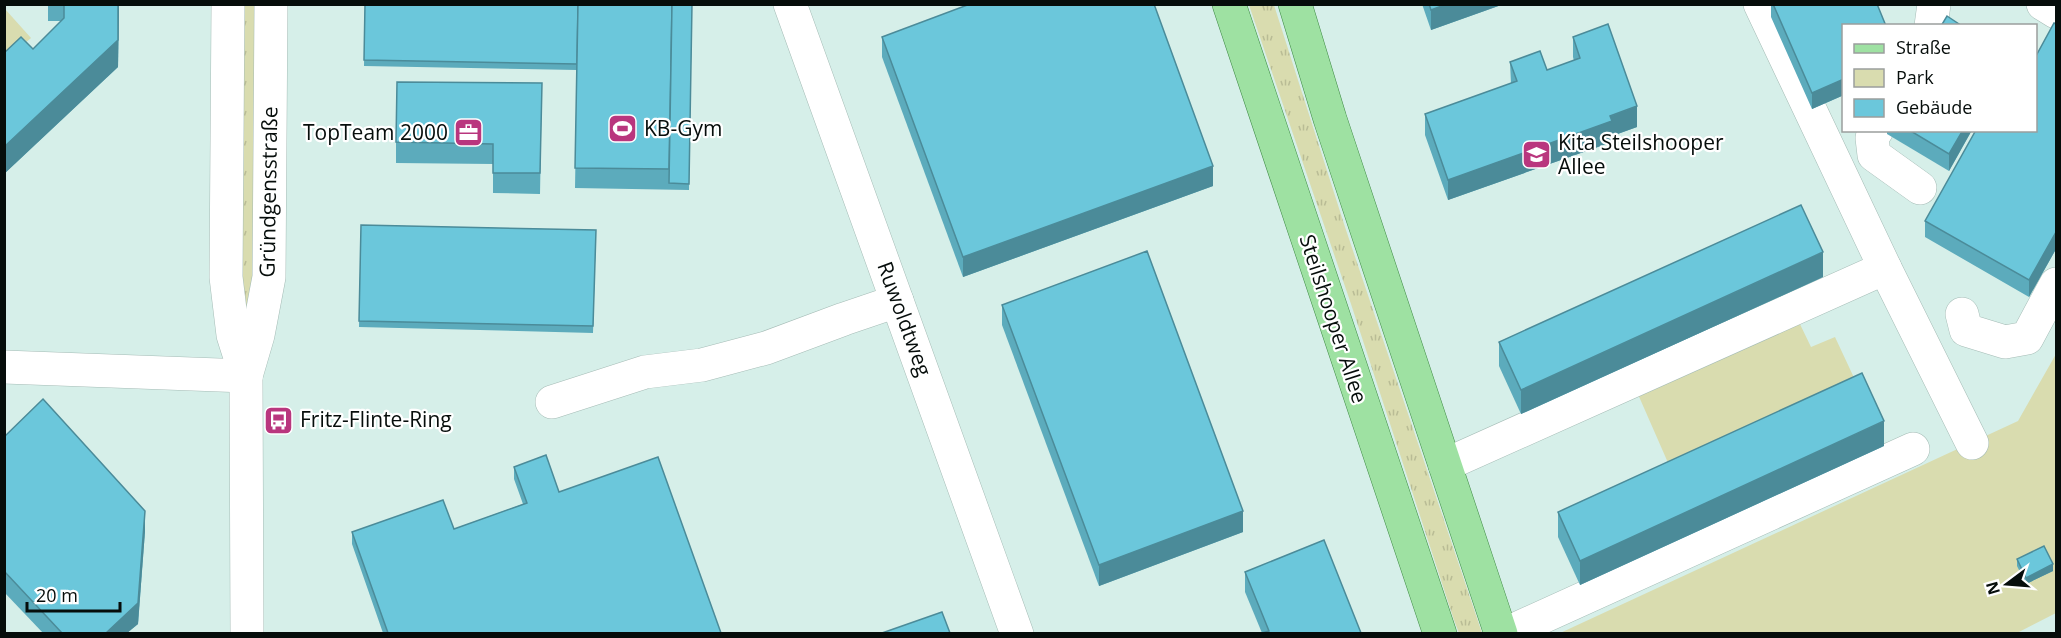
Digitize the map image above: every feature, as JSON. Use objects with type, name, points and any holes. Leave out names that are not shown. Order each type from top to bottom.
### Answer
[{"type":"main road","name":"Steilshooper Allee","points":[[1229,4],[1440,633]]},
{"type":"main road","points":[[1295,4],[1330,119],[1503,633]]},
{"type":"street","name":"Gründgensstraße","points":[[228,4],[226,277],[233,335],[246,376]]},
{"type":"street","name":"Gründgensstraße","points":[[247,633],[246,376],[258,335],[269,277],[271,4]]},
{"type":"street","name":"Ruwoldtweg","points":[[790,4],[1017,633]]},
{"type":"street","points":[[1760,4],[1885,268],[1972,443]]},
{"type":"street","points":[[1932,24],[1935,4]]},
{"type":"street","points":[[2043,4],[2056,12]]},
{"type":"street","points":[[1876,132],[1872,138],[1874,155],[1920,188]]},
{"type":"street","points":[[1445,465],[1885,268]]},
{"type":"street","points":[[1962,314],[1966,330],[2005,342],[2027,338],[2056,284]]},
{"type":"street","points":[[552,402],[645,372],[702,365],[766,348],[844,318],[897,301]]},
{"type":"street","points":[[4,366],[246,376]]},
{"type":"street","points":[[1503,633],[1913,449]]},
{"type":"green space","points":[[238,5],[259,5],[255,275],[247,319],[235,319]]},
{"type":"green space","points":[[1249,5],[1274,5],[1345,227],[1482,633],[1459,633],[1454,620],[1351,304]]},
{"type":"green space","points":[[5,9],[31,38],[5,60]]},
{"type":"green space","points":[[1798,320],[1811,347],[1835,337],[1856,382],[1669,465],[1637,392]]},
{"type":"green space","points":[[2056,354],[2056,613],[2015,634],[1558,634],[2018,421]]},
{"type":"building","points":[[64,4],[118,4],[118,40],[4,147],[4,53],[21,37],[33,49],[64,18]]},
{"type":"building","points":[[365,4],[578,4],[577,64],[364,60]]},
{"type":"building","name":"KB-Gym","points":[[578,4],[672,4],[669,169],[575,168]]},
{"type":"building","points":[[672,4],[692,4],[689,184],[669,183]]},
{"type":"building","points":[[970,4],[1154,4],[1213,166],[963,257],[882,37]]},
{"type":"building","points":[[1429,4],[1447,4],[1431,10]]},
{"type":"building","points":[[1773,4],[1877,4],[1885,24],[1842,24],[1842,80],[1812,93]]},
{"type":"building","points":[[1947,16],[1959,24],[1942,24]]},
{"type":"building","points":[[2054,23],[2056,24],[2056,232],[2029,280],[1925,221],[1975,132],[2037,132],[2037,54]]},
{"type":"building","points":[[1608,24],[1637,106],[1610,116],[1612,121],[1448,180],[1425,114],[1517,81],[1510,62],[1540,51],[1547,70],[1580,58],[1573,37]]},
{"type":"building","name":"TopTeam 2000","points":[[397,82],[542,83],[540,173],[493,173],[493,144],[396,142]]},
{"type":"building","points":[[1912,132],[1962,132],[1949,154]]},
{"type":"building","points":[[1801,205],[1823,252],[1521,390],[1499,342]]},
{"type":"building","points":[[361,225],[596,230],[593,326],[359,321]]},
{"type":"building","points":[[1147,251],[1243,511],[1099,565],[1002,305]]},
{"type":"building","points":[[1862,373],[1884,421],[1580,561],[1558,512]]},
{"type":"building","points":[[43,399],[145,511],[138,603],[106,633],[62,633],[4,571],[4,437]]},
{"type":"building","points":[[546,455],[559,492],[658,457],[721,633],[388,633],[352,532],[443,500],[454,529],[527,503],[514,467]]},
{"type":"building","points":[[1324,540],[1361,633],[1262,633],[1269,631],[1245,572]]},
{"type":"building","points":[[2044,546],[2053,564],[2026,578],[2017,559]]},
{"type":"building","points":[[942,612],[950,633],[882,633]]},
{"type":"place","name":"KB-Gym","points":[[623,129]]},
{"type":"place","name":"TopTeam 2000","points":[[469,133]]},
{"type":"place","name":"Kita Steilshooper Allee","points":[[1537,155]]},
{"type":"place","name":"Fritz-Flinte-Ring","points":[[279,420]]}]
